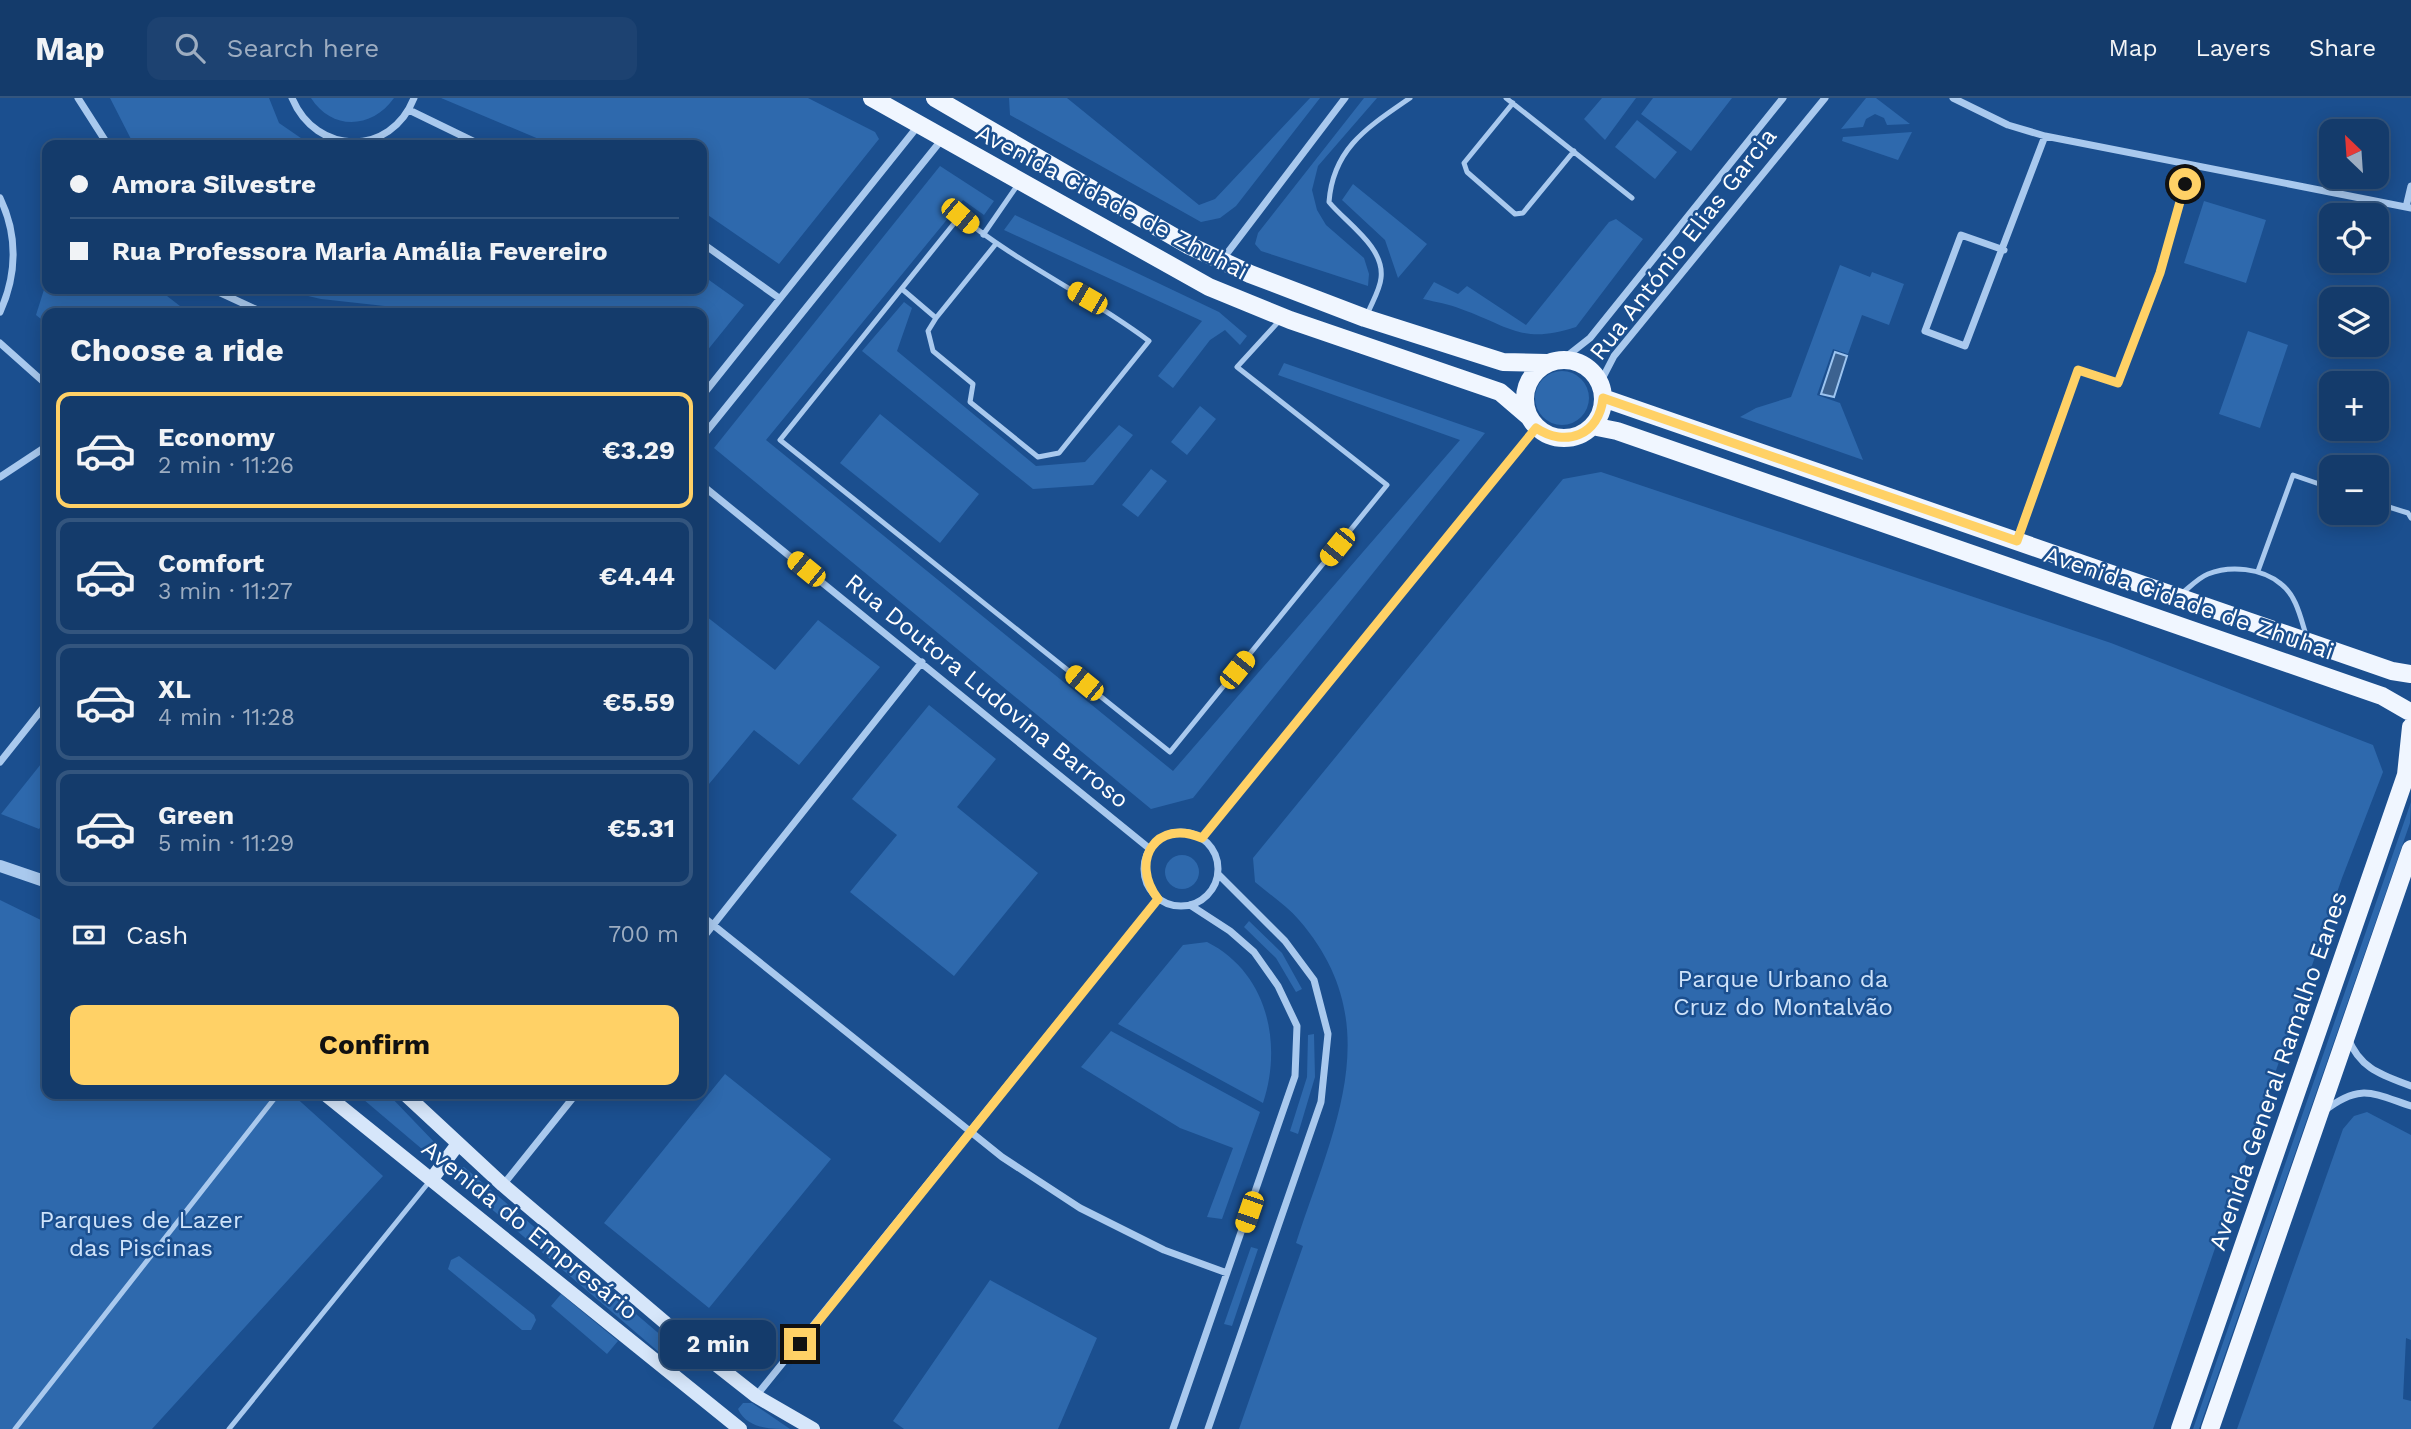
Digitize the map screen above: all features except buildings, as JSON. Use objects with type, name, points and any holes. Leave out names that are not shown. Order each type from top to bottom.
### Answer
[{"type":"main road","name":"Avenida Cidade de Zhuhai","points":[[872,98],[1209,287],[1282,317],[1500,392],[1532,422]]},
{"type":"main road","name":"Avenida Cidade de Zhuhai","points":[[943,100],[1188,245],[1284,289],[1503,362],[1554,362]]},
{"type":"main road","points":[[1554,362],[1584,365],[1601,390],[1598,418],[1592,426],[1571,438],[1547,435],[1532,422],[1525,391],[1529,380],[1554,362]]},
{"type":"main road","name":"Avenida Cidade de Zhuhai","points":[[1601,390],[2017,541],[2392,671],[2411,674]]},
{"type":"main road","name":"Avenida Cidade de Zhuhai","points":[[1592,426],[1617,431],[2370,692],[2393,701],[2410,714]]},
{"type":"main road","name":"Avenida General Ramalho Eanes","points":[[2180,1429],[2406,775],[2410,714]]},
{"type":"main road","points":[[2210,1429],[2411,849]]},
{"type":"main road","name":"Avenida do Empresário","points":[[331,1099],[740,1429]]},
{"type":"main road","name":"Avenida do Empresário","points":[[410,1099],[503,1185],[627,1292],[756,1396],[813,1429]]},
{"type":"main road","points":[[431,1180],[458,1144]]},
{"type":"street","points":[[78,98],[105,140]]},
{"type":"street","points":[[292,98],[302,118],[318,132],[335,140]]},
{"type":"street","points":[[368,140],[379,138],[396,126],[410,110],[414,98]]},
{"type":"street","points":[[1222,261],[1345,98]]},
{"type":"street","name":"Rua António Elias Garcia","points":[[1554,362],[1590,338],[1783,98]]},
{"type":"street","name":"Rua António Elias Garcia","points":[[1601,390],[1614,356],[1825,98]]},
{"type":"street","points":[[1953,98],[1964,101],[2008,125],[2045,136],[2409,207],[2411,186]]},
{"type":"street","points":[[410,110],[471,140]]},
{"type":"street","points":[[707,390],[918,125]]},
{"type":"street","points":[[2004,250],[1961,235],[1925,331],[1965,346],[2004,250],[2045,136]]},
{"type":"street","points":[[707,431],[943,138]]},
{"type":"street","points":[[2017,541],[2078,370],[2118,383],[2160,273],[2190,165]]},
{"type":"street","points":[[0,198],[10,226],[14,262],[0,312]]},
{"type":"street","points":[[707,247],[779,298]]},
{"type":"street","points":[[223,294],[253,308]]},
{"type":"street","points":[[0,343],[4,351],[42,381]]},
{"type":"street","points":[[1202,838],[1532,422]]},
{"type":"street","points":[[0,477],[42,449]]},
{"type":"street","name":"Rua Doutora Ludovina Barroso","points":[[707,489],[1150,849]]},
{"type":"street","points":[[707,933],[922,662]]},
{"type":"street","points":[[0,762],[42,709]]},
{"type":"street","points":[[1191,833],[1202,838],[1215,854],[1218,874],[1208,894],[1190,905],[1177,906],[1158,899],[1147,885],[1144,873],[1150,849],[1168,834],[1191,833]]},
{"type":"street","points":[[0,866],[42,880]]},
{"type":"street","points":[[1208,1429],[1321,1102],[1328,1034],[1314,980],[1286,941],[1218,874]]},
{"type":"street","points":[[756,1396],[1158,899]]},
{"type":"street","points":[[1173,1429],[1295,1076],[1297,1026],[1278,986],[1254,952],[1230,931],[1190,905]]},
{"type":"street","points":[[707,920],[971,1132],[1080,1208],[1164,1250],[1227,1273]]},
{"type":"street","points":[[2347,1035],[2354,1053],[2372,1072],[2411,1086]]},
{"type":"street","points":[[2321,1113],[2342,1098],[2360,1091],[2411,1106]]},
{"type":"street","points":[[503,1185],[572,1099]]},
{"type":"lane","points":[[1365,318],[1381,278],[1377,259],[1365,239],[1329,202],[1331,178],[1342,153],[1369,127],[1410,98]]},
{"type":"lane","points":[[1506,98],[1632,198]]},
{"type":"lane","points":[[1513,103],[1464,163],[1466,172],[1515,214],[1522,213],[1574,151]]},
{"type":"lane","points":[[983,235],[1021,181]]},
{"type":"lane","points":[[995,245],[928,331],[933,351],[973,384],[970,402],[1038,457],[1059,453],[1149,341],[1110,311],[995,245],[960,216],[780,440],[1170,752],[1387,485],[1237,367],[1282,317]]},
{"type":"lane","points":[[902,289],[936,318]]},
{"type":"lane","points":[[2258,571],[2293,475],[2319,484]]},
{"type":"lane","points":[[2389,507],[2408,513],[2411,518]]},
{"type":"lane","points":[[2178,597],[2206,575],[2229,569],[2258,571],[2282,584],[2296,604],[2308,641]]},
{"type":"lane","points":[[15,1429],[274,1099]]},
{"type":"lane","points":[[229,1429],[431,1180]]},
{"type":"green space","points":[[110,98],[269,98],[279,123],[304,140],[131,140]]},
{"type":"green space","points":[[311,98],[394,98],[375,116],[352,122],[330,116]]},
{"type":"green space","points":[[441,98],[808,98],[875,132],[879,139],[779,264],[707,214],[707,140],[541,140]]},
{"type":"green space","points":[[1009,98],[1067,98],[1199,205],[1215,199],[1310,98],[1320,98],[1236,206],[1220,218],[1201,222],[1010,115]]},
{"type":"green space","points":[[1364,98],[1377,98],[1318,166],[1312,190],[1317,210],[1326,225],[1364,258],[1369,274],[1368,286],[1261,251],[1255,244],[1258,233]]},
{"type":"green space","points":[[1602,98],[1636,98],[1605,140],[1584,119]]},
{"type":"green space","points":[[1653,98],[1732,98],[1691,151],[1641,114]]},
{"type":"green space","points":[[1866,98],[1876,98],[1910,124],[1887,125],[1884,118],[1875,114],[1866,119],[1863,127],[1841,129]]},
{"type":"green space","points":[[1637,120],[1677,152],[1655,179],[1615,147]]},
{"type":"green space","points":[[1912,132],[1898,160],[1842,141],[1843,137]]},
{"type":"green space","points":[[940,166],[994,201],[984,215],[963,200],[766,440],[1173,771],[1460,440],[1278,375],[1284,363],[1485,433],[1193,798],[1151,809],[714,448]]},
{"type":"green space","points":[[1353,184],[1427,244],[1398,278],[1385,240],[1342,200]]},
{"type":"green space","points":[[2204,201],[2266,220],[2246,283],[2184,263]]},
{"type":"green space","points":[[1015,215],[1219,312],[1247,336],[1240,345],[1225,330],[1210,340],[1173,388],[1158,376],[1202,321],[1004,230]]},
{"type":"green space","points":[[1616,219],[1643,239],[1576,327],[1558,332],[1529,334],[1504,327],[1456,307],[1423,299],[1434,282],[1458,294],[1467,286],[1526,325],[1609,222]]},
{"type":"green space","points":[[1840,265],[1870,277],[1872,272],[1904,284],[1889,325],[1862,315],[1848,354],[1833,349],[1817,395],[1840,403],[1863,460],[1740,417],[1756,408],[1791,397]]},
{"type":"green space","points":[[707,279],[744,305],[707,351],[707,308],[403,308],[300,294],[707,294]]},
{"type":"green space","points":[[43,294],[164,294],[183,308],[42,308],[42,320],[36,315]]},
{"type":"green space","points":[[904,302],[912,308],[897,351],[1036,466],[1085,462],[1119,425],[1133,435],[1093,485],[1033,489],[862,351]]},
{"type":"green space","points":[[2248,331],[2288,345],[2260,428],[2219,414]]},
{"type":"green space","points":[[1562,371],[1581,379],[1589,398],[1581,417],[1562,425],[1543,417],[1535,398],[1543,379]]},
{"type":"green space","points":[[1200,406],[1216,419],[1187,455],[1171,442]]},
{"type":"green space","points":[[880,414],[979,494],[940,543],[840,463]]},
{"type":"green space","points":[[1151,469],[1167,481],[1138,517],[1122,505]]},
{"type":"green space","name":"Parque Urbano da Cruz do Montalvão","points":[[1601,472],[2111,643],[2373,745],[2383,772],[2342,878],[2153,1429],[1239,1429],[1303,1246],[1296,1243],[1337,1119],[1345,1079],[1348,1039],[1342,999],[1326,959],[1299,920],[1255,882],[1253,858],[1563,479]]},
{"type":"green space","points":[[707,617],[775,670],[818,620],[880,667],[799,765],[754,730],[709,784]]},
{"type":"green space","points":[[929,705],[996,759],[957,807],[1038,873],[954,976],[850,892],[897,835],[852,799]]},
{"type":"green space","points":[[42,765],[42,825],[39,829],[1,814]]},
{"type":"green space","points":[[2411,802],[2410,823],[2199,1429],[2193,1429]]},
{"type":"green space","points":[[1182,855],[1194,860],[1199,872],[1194,884],[1182,889],[1170,884],[1165,872],[1170,860]]},
{"type":"green space","name":"Parques de Lazer das Piscinas","points":[[0,900],[42,921],[42,1099],[298,1099],[383,1176],[152,1429],[0,1429]]},
{"type":"green space","points":[[1249,921],[1282,953],[1302,989],[1296,992],[1276,958],[1244,927]]},
{"type":"green space","points":[[1207,942],[1227,955],[1244,971],[1265,1011],[1271,1057],[1263,1103],[1118,1024],[1183,945]]},
{"type":"green space","points":[[1111,1031],[1260,1112],[1222,1219],[1207,1217],[1233,1148],[1180,1128],[1081,1067]]},
{"type":"green space","points":[[1314,1034],[1315,1077],[1298,1134],[1290,1131],[1307,1077],[1308,1035]]},
{"type":"green space","points":[[725,1074],[831,1159],[709,1308],[604,1223]]},
{"type":"green space","points":[[363,1099],[393,1099],[437,1145],[429,1155]]},
{"type":"green space","points":[[2367,1112],[2411,1135],[2411,1340],[2406,1338],[2403,1399],[2411,1401],[2411,1429],[2237,1429],[2343,1129],[2354,1116]]},
{"type":"green space","points":[[458,1167],[464,1167],[691,1361],[691,1369],[681,1371],[454,1177],[453,1172]]},
{"type":"green space","points":[[1251,1247],[1258,1249],[1232,1326],[1224,1324]]},
{"type":"green space","points":[[459,1256],[534,1315],[536,1320],[531,1330],[522,1330],[448,1269],[451,1260]]},
{"type":"green space","points":[[990,1280],[1097,1338],[1058,1429],[904,1429],[893,1421]]},
{"type":"green space","points":[[561,1294],[618,1341],[607,1354],[551,1306]]},
{"type":"green space","points":[[743,1403],[752,1403],[790,1429],[768,1428],[747,1421],[738,1409]]},
{"type":"shaded area","points":[[1835,352],[1847,356],[1834,397],[1821,394]]},
{"type":"route","points":[[800,1344],[1158,899],[1147,885],[1144,873],[1145,860],[1150,849],[1168,834],[1191,833],[1202,838],[1536,428],[1559,438],[1583,434],[1598,418],[1603,398],[1831,479],[2017,541],[2078,370],[2118,383],[2160,273],[2185,184]]}]
